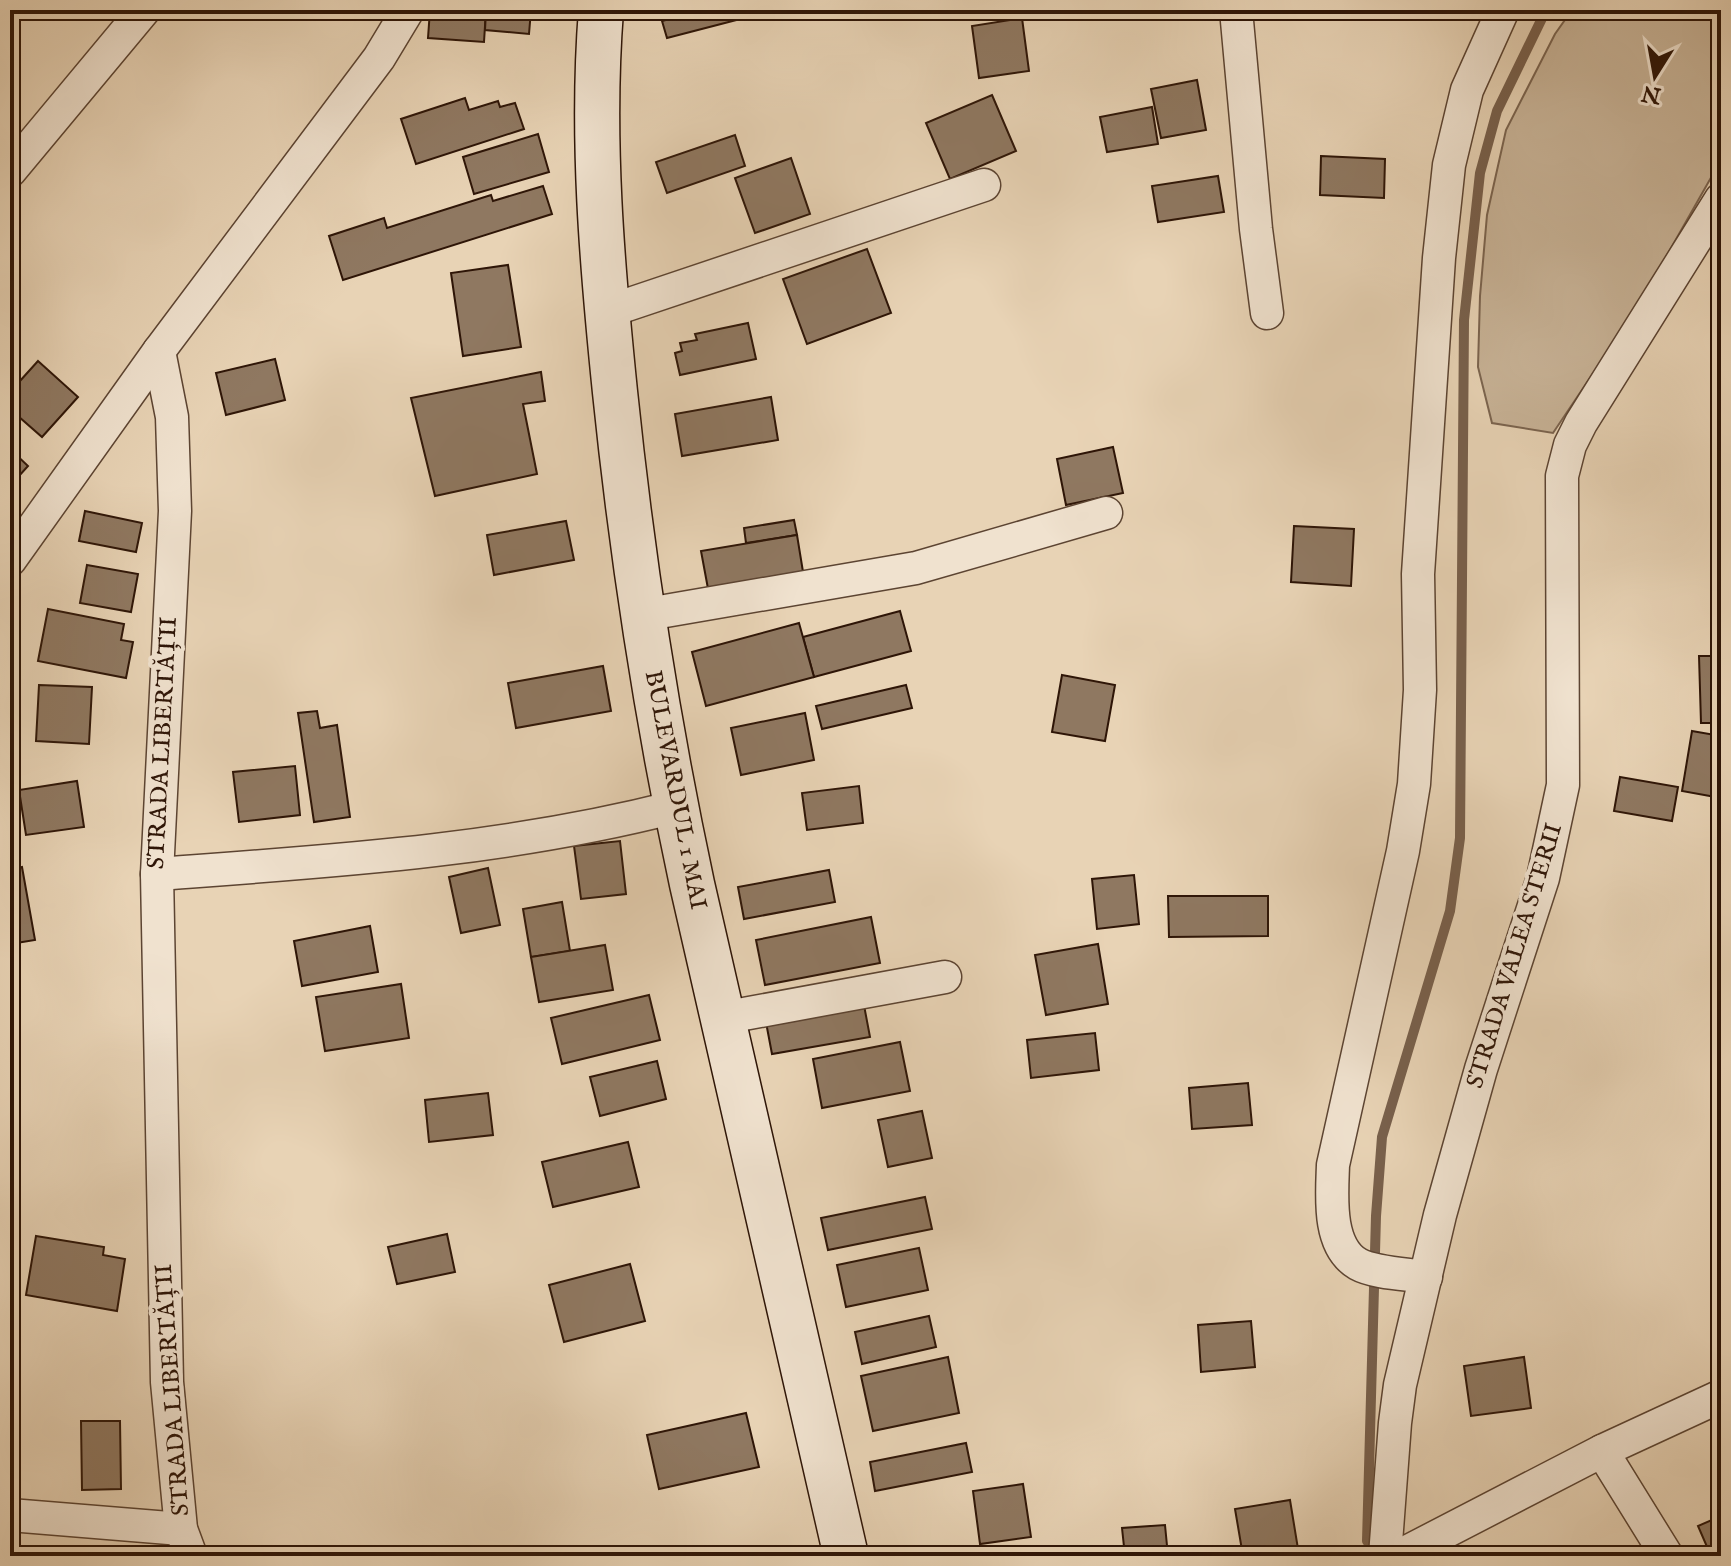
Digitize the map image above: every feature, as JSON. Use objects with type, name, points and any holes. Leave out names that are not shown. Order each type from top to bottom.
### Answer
[{"type":"main road","name":"BULEVARDUL 1 MAI","points":[[601,10],[597,150],[606,312],[642,615],[675,807],[846,1556]]},
{"type":"street","points":[[10,171],[114,23],[144,10]]},
{"type":"street","points":[[10,560],[159,351],[379,58],[408,10]]},
{"type":"street","points":[[1236,10],[1267,313]]},
{"type":"street","points":[[1426,1277],[1373,1268],[1345,1254],[1331,1209],[1333,1165],[1403,851],[1414,784],[1420,690],[1418,574],[1439,258],[1449,165],[1467,90],[1503,10]]},
{"type":"street","points":[[606,312],[984,185]]},
{"type":"street","name":"STRADA VALEA STERII","points":[[1385,1556],[1400,1385],[1440,1215],[1481,1069],[1543,878],[1563,785],[1562,476],[1570,445],[1581,423],[1721,199]]},
{"type":"street","name":"STRADA LIBERTĂȚII","points":[[159,351],[172,417],[175,511],[157,874],[167,1382],[186,1542]]},
{"type":"street","points":[[642,615],[916,568],[1106,513]]},
{"type":"street","points":[[157,874],[398,856],[498,844],[608,824],[675,807]]},
{"type":"street","points":[[722,1018],[945,977]]},
{"type":"street","points":[[1399,1556],[1602,1451],[1721,1396]]},
{"type":"street","points":[[1602,1451],[1667,1556]]},
{"type":"street","points":[[10,1515],[186,1542]]},
{"type":"shaded area","points":[[1572,10],[1721,10],[1721,160],[1637,308],[1553,433],[1492,423],[1478,367],[1480,296],[1487,215],[1506,130],[1555,34]]},
{"type":"building","points":[[430,10],[486,10],[484,42],[428,38]]},
{"type":"building","points":[[486,10],[531,10],[529,34],[485,30]]},
{"type":"building","points":[[671,10],[746,10],[748,17],[667,38],[662,21],[673,18]]},
{"type":"building","points":[[1022,18],[1029,71],[979,78],[972,26]]},
{"type":"building","points":[[1197,80],[1206,130],[1161,138],[1151,89]]},
{"type":"building","points":[[992,95],[1016,151],[950,179],[926,123]]},
{"type":"building","points":[[465,98],[469,110],[498,101],[500,107],[515,103],[524,129],[416,164],[401,119]]},
{"type":"building","points":[[1152,107],[1158,144],[1107,152],[1100,117]]},
{"type":"building","points":[[538,134],[549,172],[474,194],[463,157]]},
{"type":"building","points":[[735,135],[745,166],[667,193],[656,162]]},
{"type":"building","points":[[1321,156],[1385,159],[1384,198],[1320,195]]},
{"type":"building","points":[[791,158],[810,214],[755,233],[735,178]]},
{"type":"building","points":[[1218,176],[1224,212],[1158,222],[1152,186]]},
{"type":"building","points":[[543,186],[552,214],[343,280],[329,236],[384,218],[387,228],[491,195],[493,201]]},
{"type":"building","points":[[867,249],[891,313],[807,344],[783,279]]},
{"type":"building","points":[[508,265],[521,347],[463,356],[451,273]]},
{"type":"building","points":[[748,323],[756,359],[680,375],[675,353],[682,351],[680,343],[697,340],[695,334]]},
{"type":"building","points":[[275,359],[285,400],[226,415],[216,373]]},
{"type":"building","points":[[38,361],[78,397],[42,437],[10,409],[10,392]]},
{"type":"building","points":[[541,372],[545,401],[523,404],[537,474],[435,496],[411,398]]},
{"type":"building","points":[[771,397],[778,440],[682,456],[675,414]]},
{"type":"building","points":[[1113,447],[1123,493],[1066,505],[1057,459]]},
{"type":"building","points":[[10,449],[28,466],[10,486]]},
{"type":"building","points":[[85,511],[142,523],[136,552],[79,541]]},
{"type":"building","points":[[794,520],[797,535],[746,543],[744,528]]},
{"type":"building","points":[[566,521],[574,560],[494,575],[487,535]]},
{"type":"building","points":[[1294,526],[1354,529],[1351,586],[1291,582]]},
{"type":"building","points":[[797,535],[804,578],[709,594],[701,551]]},
{"type":"building","points":[[87,565],[138,574],[131,612],[80,603]]},
{"type":"building","points":[[48,609],[124,624],[121,640],[133,642],[126,678],[38,661]]},
{"type":"building","points":[[900,611],[911,651],[814,677],[803,637]]},
{"type":"building","points":[[799,623],[814,677],[706,706],[692,652]]},
{"type":"building","points":[[1699,656],[1721,656],[1721,723],[1701,723]]},
{"type":"building","points":[[603,666],[611,711],[516,728],[508,683]]},
{"type":"building","points":[[1062,675],[1115,685],[1105,741],[1052,732]]},
{"type":"building","points":[[39,685],[92,687],[89,744],[36,741]]},
{"type":"building","points":[[906,685],[912,708],[822,729],[816,706]]},
{"type":"building","points":[[317,711],[320,728],[337,725],[350,817],[314,822],[298,713]]},
{"type":"building","points":[[805,713],[814,760],[741,775],[731,728]]},
{"type":"building","points":[[1692,731],[1721,736],[1721,798],[1682,791]]},
{"type":"building","points":[[295,766],[300,815],[239,822],[233,772]]},
{"type":"building","points":[[1620,777],[1678,787],[1672,821],[1614,811]]},
{"type":"building","points":[[77,781],[84,827],[26,835],[19,790]]},
{"type":"building","points":[[859,786],[863,823],[807,830],[802,793]]},
{"type":"building","points":[[620,841],[626,894],[581,899],[574,846]]},
{"type":"building","points":[[22,867],[35,940],[10,944],[10,870]]},
{"type":"building","points":[[488,868],[500,925],[461,933],[449,877]]},
{"type":"building","points":[[829,870],[835,902],[744,919],[738,887]]},
{"type":"building","points":[[1134,875],[1139,924],[1097,929],[1092,879]]},
{"type":"building","points":[[1168,896],[1268,896],[1268,936],[1169,937]]},
{"type":"building","points":[[562,902],[570,951],[531,957],[523,909]]},
{"type":"building","points":[[871,917],[880,963],[765,985],[756,940]]},
{"type":"building","points":[[370,926],[378,972],[302,986],[294,941]]},
{"type":"building","points":[[1098,944],[1108,1004],[1046,1015],[1035,955]]},
{"type":"building","points":[[605,945],[613,990],[539,1002],[531,957]]},
{"type":"building","points":[[401,984],[409,1038],[325,1051],[316,997]]},
{"type":"building","points":[[649,995],[660,1040],[562,1064],[551,1018]]},
{"type":"building","points":[[863,1000],[870,1037],[772,1054],[765,1017]]},
{"type":"building","points":[[1095,1033],[1099,1070],[1031,1078],[1027,1040]]},
{"type":"building","points":[[900,1042],[910,1091],[822,1108],[813,1059]]},
{"type":"building","points":[[657,1061],[666,1099],[600,1116],[590,1077]]},
{"type":"building","points":[[1248,1083],[1252,1125],[1192,1129],[1189,1088]]},
{"type":"building","points":[[488,1093],[493,1135],[429,1142],[425,1100]]},
{"type":"building","points":[[922,1111],[932,1158],[888,1167],[878,1120]]},
{"type":"building","points":[[628,1142],[639,1187],[553,1207],[542,1162]]},
{"type":"building","points":[[925,1197],[932,1229],[828,1250],[821,1218]]},
{"type":"building","points":[[447,1234],[455,1272],[397,1284],[388,1247]]},
{"type":"building","points":[[36,1236],[104,1247],[103,1255],[125,1259],[117,1311],[26,1295]]},
{"type":"building","points":[[919,1248],[928,1290],[846,1307],[837,1265]]},
{"type":"building","points":[[630,1264],[645,1321],[564,1342],[549,1285]]},
{"type":"building","points":[[929,1316],[936,1347],[862,1364],[855,1332]]},
{"type":"building","points":[[1251,1321],[1255,1367],[1201,1372],[1198,1325]]},
{"type":"building","points":[[948,1357],[959,1413],[873,1431],[861,1376]]},
{"type":"building","points":[[1524,1357],[1531,1408],[1471,1416],[1464,1366]]},
{"type":"building","points":[[746,1413],[759,1467],[659,1489],[647,1435]]},
{"type":"building","points":[[81,1421],[120,1421],[121,1489],[82,1490]]},
{"type":"building","points":[[966,1443],[972,1472],[875,1491],[870,1462]]},
{"type":"building","points":[[1023,1484],[1031,1537],[980,1544],[973,1491]]},
{"type":"building","points":[[1290,1500],[1299,1555],[1243,1556],[1235,1509]]},
{"type":"building","points":[[1721,1516],[1721,1556],[1711,1556],[1698,1526]]},
{"type":"building","points":[[1165,1525],[1168,1556],[1125,1556],[1122,1528]]},
{"type":"building","points":[[78,1549],[149,1556],[77,1556]]},
{"type":"waterway","points":[[1367,1541],[1376,1216],[1382,1137],[1450,911],[1460,838],[1464,320],[1480,173],[1497,111],[1546,10]]}]
